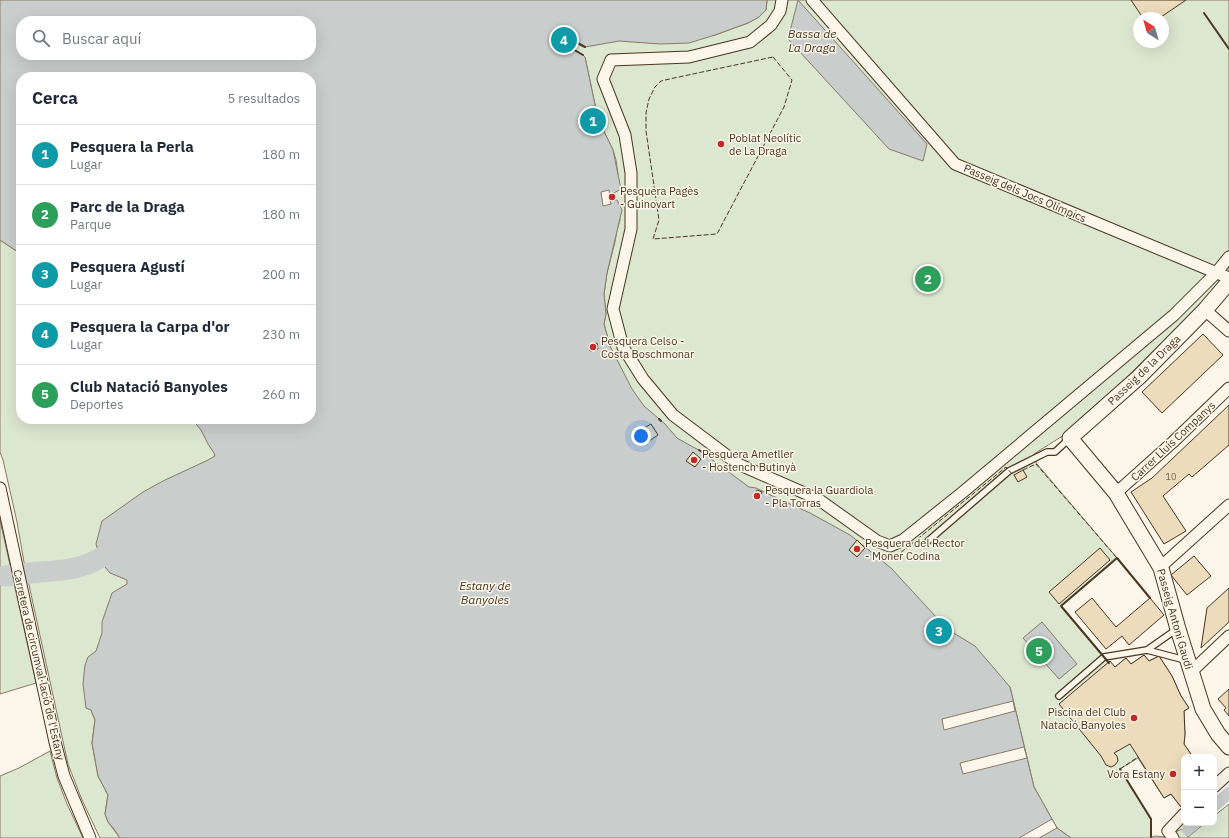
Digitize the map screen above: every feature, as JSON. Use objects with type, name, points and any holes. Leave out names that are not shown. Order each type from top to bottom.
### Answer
[{"type":"street","points":[[782,0],[780,11],[771,25],[750,42],[689,57],[611,60],[603,79],[625,135],[631,173],[631,229],[613,308],[623,347],[643,379],[673,415],[738,464],[818,499],[877,541],[890,546],[903,540],[1168,320],[1216,273],[1229,257]]},
{"type":"street","name":"Passeig dels Jocs Olímpics","points":[[812,0],[955,164],[1229,278]]},
{"type":"street","name":"Passeig de la Draga","points":[[1070,438],[1139,377],[1205,310],[1229,282]]},
{"type":"street","points":[[1205,310],[1229,331]]},
{"type":"street","name":"Carrer Lluís Companys","points":[[1116,493],[1173,442],[1229,388]]},
{"type":"street","name":"Passeig Antoni Gaudi","points":[[1070,438],[1116,493],[1160,566],[1166,581],[1170,601],[1203,709],[1218,734],[1229,747]]},
{"type":"street","name":"Carretera de circumval·lació de l'Estany","points":[[0,488],[55,742],[64,776],[90,838]]},
{"type":"street","points":[[1160,566],[1229,505]]},
{"type":"street","points":[[1189,666],[1229,636]]},
{"type":"street","points":[[1217,784],[1229,773]]},
{"type":"street","points":[[1170,835],[1181,818]]},
{"type":"lane","name":"Passeig de la Draga","points":[[928,541],[1009,471],[1047,452],[1055,452],[1070,438]]},
{"type":"lane","points":[[1059,696],[1104,657],[1147,650],[1178,628]]},
{"type":"lane","points":[[1147,650],[1189,666]]},
{"type":"green space","points":[[767,0],[1229,0],[1229,272],[1197,309],[1102,401],[1064,435],[1034,454],[1037,464],[1117,558],[1061,606],[1108,662],[1115,667],[1126,658],[1131,664],[1144,655],[1149,661],[1159,656],[1172,676],[1181,696],[1189,708],[1184,711],[1184,744],[1191,754],[1181,754],[1181,807],[1171,794],[1164,798],[1138,758],[1120,769],[1151,819],[1151,837],[1165,837],[1182,829],[1188,837],[1201,826],[1217,826],[1217,814],[1229,804],[1229,838],[1071,838],[1057,828],[1034,787],[1010,687],[938,625],[756,492],[685,448],[659,419],[651,424],[620,374],[604,324],[606,314],[604,294],[607,273],[620,220],[614,193],[618,174],[616,160],[613,150],[598,119],[585,57],[566,45],[570,39],[604,32],[715,35],[748,23],[759,17],[766,10]]},
{"type":"green space","points":[[0,240],[16,251],[16,424],[200,424],[219,451],[142,578],[91,710],[95,720],[92,743],[98,776],[108,795],[105,814],[108,822],[120,838],[100,838],[82,800],[68,764],[24,562],[17,522],[0,452]]},
{"type":"green space","points":[[0,520],[36,683],[0,694]]},
{"type":"green space","points":[[50,751],[57,778],[83,838],[0,838],[0,776],[19,768]]},
{"type":"water","name":"Estany de Banyoles","points":[[0,0],[767,0],[766,10],[759,17],[748,23],[689,43],[660,44],[619,41],[585,47],[570,39],[567,45],[585,57],[598,119],[613,150],[621,189],[614,193],[615,200],[617,200],[622,210],[607,273],[604,294],[606,314],[604,324],[610,346],[632,389],[644,406],[665,424],[677,438],[699,450],[749,487],[756,488],[810,513],[850,535],[891,568],[937,618],[938,625],[944,631],[952,632],[975,646],[1010,687],[1034,787],[1057,828],[1071,838],[120,838],[108,822],[105,814],[108,795],[98,776],[92,743],[95,720],[91,710],[86,708],[83,684],[85,665],[88,657],[96,651],[102,633],[102,622],[112,593],[127,584],[127,580],[110,573],[100,558],[96,544],[102,521],[143,492],[215,456],[196,424],[316,424],[316,72],[16,72],[16,251],[0,240]]},
{"type":"water","name":"Bassa de La Draga","points":[[798,0],[927,144],[923,161],[889,149],[788,39]]},
{"type":"water","points":[[1042,622],[1077,664],[1059,679],[1023,638]]},
{"type":"pier","points":[[609,190],[611,204],[603,206],[601,192]]},
{"type":"pier","points":[[1013,701],[1015,711],[944,730],[942,719]]},
{"type":"pier","points":[[1024,747],[1027,758],[963,774],[960,763]]},
{"type":"pier","points":[[1052,819],[1057,828],[1039,838],[1019,838]]},
{"type":"building","points":[[1131,0],[1186,0],[1168,12],[1139,12]]},
{"type":"building","points":[[561,33],[564,33],[571,38],[566,45],[559,41],[559,36]]},
{"type":"building","name":"Pesquera Pagès - Guinovart","points":[[614,193],[615,200],[610,201],[609,194]]},
{"type":"building","points":[[1203,334],[1223,355],[1162,413],[1142,392]]},
{"type":"building","name":"Pesquera Celso - Costa Boschmonar","points":[[597,343],[598,349],[590,351],[589,345]]},
{"type":"building","points":[[1229,405],[1229,445],[1192,477],[1189,474],[1163,496],[1186,531],[1164,544],[1131,492],[1152,478]]},
{"type":"building","points":[[651,424],[658,435],[649,441],[641,430]]},
{"type":"building","name":"Pesquera Ametller - Hostench Butinyà","points":[[693,452],[701,459],[695,467],[686,461]]},
{"type":"building","points":[[1023,470],[1027,477],[1018,482],[1014,475]]},
{"type":"building","name":"Pesquera la Guardiola - Pla Torras","points":[[757,490],[762,492],[758,500],[753,497]]},
{"type":"building","name":"Pesquera del Rector - Moner Codina","points":[[857,540],[865,548],[857,557],[849,550]]},
{"type":"building","points":[[1100,548],[1110,560],[1059,604],[1049,592]]},
{"type":"building","points":[[1194,556],[1211,576],[1187,595],[1171,575]]},
{"type":"building","points":[[1229,588],[1229,622],[1201,648],[1207,608]]},
{"type":"building","points":[[1092,598],[1116,627],[1150,598],[1164,615],[1129,645],[1122,636],[1106,649],[1075,612]]},
{"type":"building","points":[[938,625],[945,632],[938,635],[933,630]]},
{"type":"building","points":[[1144,655],[1149,661],[1159,656],[1172,676],[1181,696],[1189,708],[1184,711],[1184,744],[1191,754],[1181,754],[1181,807],[1171,794],[1164,798],[1130,744],[1114,753],[1117,756],[1118,761],[1115,765],[1111,767],[1106,765],[1101,756],[1059,704],[1110,661],[1115,667],[1126,658],[1131,664]]},
{"type":"building","points":[[1229,689],[1229,716],[1224,710],[1226,708],[1218,699]]},
{"type":"waterway","points":[[5,576],[71,569],[86,565],[100,558]]},
{"type":"waterway","points":[[0,577],[5,576]]},
{"type":"waterway","points":[[1217,803],[1229,793]]},
{"type":"waterway","points":[[1188,829],[1192,826]]},
{"type":"fence","points":[[773,57],[792,80],[784,107],[717,234],[653,239],[659,220],[646,131],[646,113],[649,99],[655,87],[661,81],[773,57]]},
{"type":"fence","points":[[1023,470],[1036,464],[1117,558]]},
{"type":"fence","points":[[881,559],[899,554],[1006,467],[1014,475]]},
{"type":"fence","points":[[1120,769],[1138,757]]},
{"type":"wall","points":[[1204,13],[1229,49]]},
{"type":"wall","points":[[570,39],[585,47]]},
{"type":"wall","points":[[566,45],[583,55]]},
{"type":"wall","points":[[609,341],[610,346]]},
{"type":"wall","points":[[699,450],[705,454]]},
{"type":"wall","points":[[1109,663],[1061,606],[1117,558],[1150,598]]},
{"type":"wall","points":[[1120,769],[1151,819],[1151,837]]},
{"type":"place","name":"Pesquera la Carpa d'or","points":[[564,40]]},
{"type":"place","name":"Pesquera la Perla","points":[[593,121]]},
{"type":"place","name":"Poblat Neolític de La Draga","points":[[721,144]]},
{"type":"place","name":"Pesquera Pagès - Guinovart","points":[[612,197]]},
{"type":"place","name":"Parc de la Draga","points":[[928,279]]},
{"type":"place","name":"Pesquera Celso - Costa Boschmonar","points":[[593,347]]},
{"type":"place","name":"Pesquera Ametller - Hostench Butinyà","points":[[694,460]]},
{"type":"place","name":"Pesquera la Guardiola - Pla Torras","points":[[757,496]]},
{"type":"place","name":"Pesquera del Rector - Moner Codina","points":[[857,549]]},
{"type":"place","name":"Pesquera Agustí","points":[[939,631]]},
{"type":"place","name":"Club Natació Banyoles","points":[[1039,651]]},
{"type":"place","name":"Piscina del Club Natació Banyoles","points":[[1134,718]]},
{"type":"place","name":"Vora Estany","points":[[1173,774]]}]
